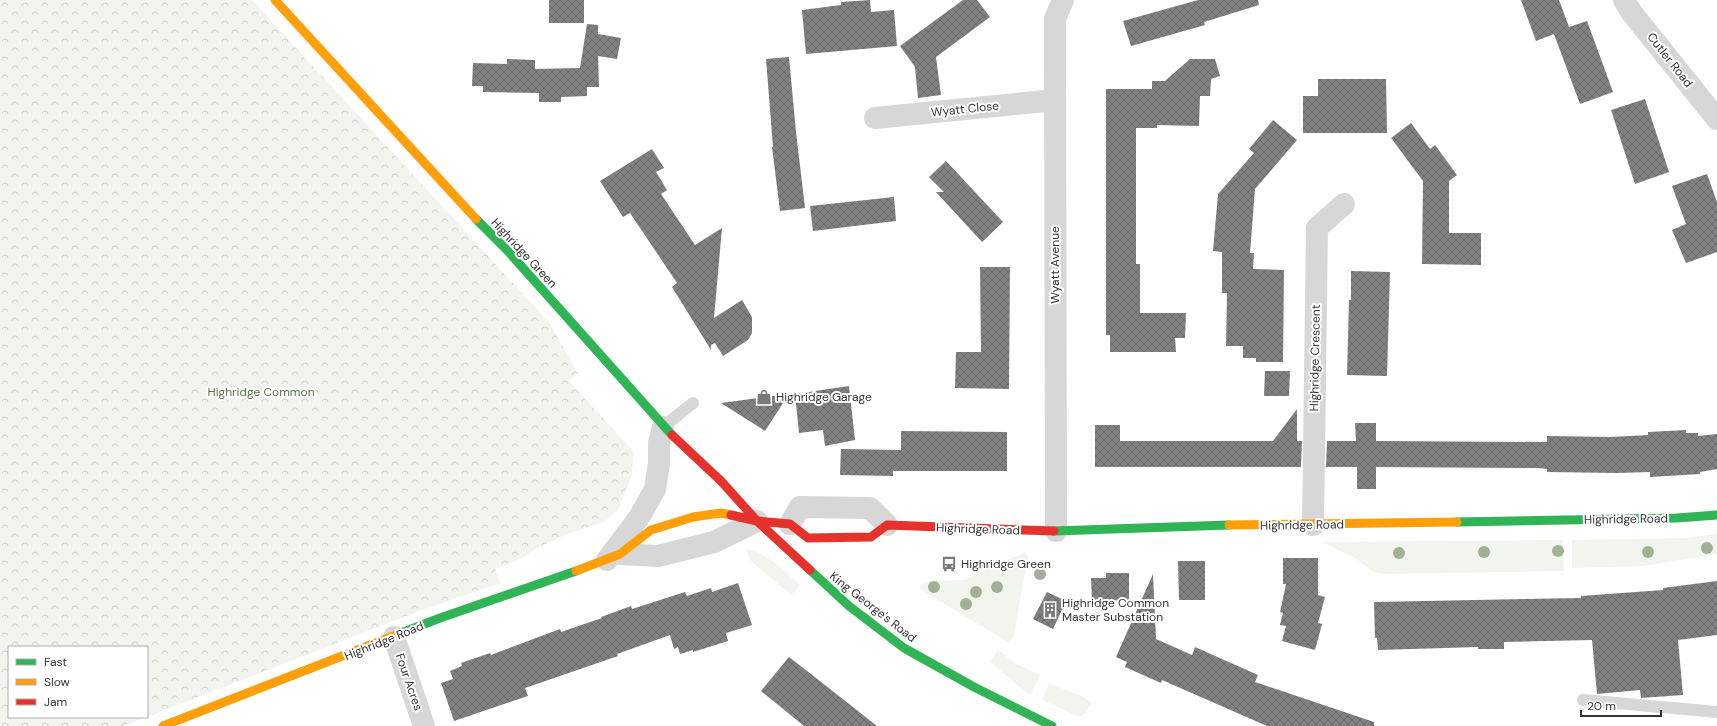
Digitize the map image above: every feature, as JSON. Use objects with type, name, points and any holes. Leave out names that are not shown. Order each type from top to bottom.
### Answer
[{"type":"main road","name":"Highridge Green","points":[[275,0],[473,216],[507,250],[663,427],[721,481],[756,520]]},
{"type":"main road","name":"Highridge Road","points":[[163,726],[440,618],[614,557],[651,530],[693,517],[721,513],[756,520],[790,524]]},
{"type":"main road","name":"Highridge Road","points":[[887,525],[1056,531],[1313,524],[1677,518],[1717,515]]},
{"type":"main road","name":"King George's Road","points":[[756,520],[849,606],[904,648],[974,687],[1052,726]]},
{"type":"main road","points":[[790,524],[808,538],[871,538],[887,525]]},
{"type":"street","name":"Wyatt Avenue","points":[[1056,531],[1055,19],[1063,0]]},
{"type":"street","name":"Cutler Road","points":[[1624,0],[1642,25],[1717,119]]},
{"type":"street","name":"Wyatt Close","points":[[875,118],[1055,100]]},
{"type":"street","name":"Highridge Crescent","points":[[1313,524],[1316,228],[1344,204]]},
{"type":"street","points":[[614,557],[655,489],[659,463],[659,443],[663,427]]},
{"type":"street","points":[[790,524],[800,507],[870,508],[887,525]]},
{"type":"street","name":"Highridge Road","points":[[614,557],[658,556],[714,542],[741,530],[756,520]]},
{"type":"street","name":"Four Acres","points":[[394,637],[424,726]]},
{"type":"lane","points":[[663,427],[693,403]]},
{"type":"lane","points":[[1582,700],[1717,712]]},
{"type":"green space","name":"Highridge Common","points":[[0,0],[252,0],[548,321],[578,373],[569,381],[633,451],[632,475],[618,510],[604,522],[567,534],[535,549],[522,558],[495,569],[500,583],[422,610],[148,717],[148,646],[8,646],[8,718],[143,718],[123,726],[0,726]]},
{"type":"green space","points":[[1717,534],[1717,554],[1642,566],[1572,568],[1572,540],[1686,538]]},
{"type":"green space","points":[[1563,540],[1564,571],[1384,574],[1375,573],[1355,558],[1322,542]]},
{"type":"green space","points":[[746,549],[754,551],[769,559],[782,568],[800,585],[791,595],[750,560]]},
{"type":"green space","points":[[1025,552],[1028,557],[1013,638],[1008,642],[920,589],[920,585],[930,581],[965,580]]},
{"type":"green space","points":[[998,650],[1018,665],[1040,675],[1031,694],[1027,693],[990,662]]},
{"type":"green space","points":[[1049,683],[1081,696],[1092,703],[1085,713],[1079,717],[1042,700]]},
{"type":"building","points":[[549,0],[584,0],[584,23],[549,23]]},
{"type":"building","points":[[870,0],[871,12],[894,10],[897,46],[806,54],[802,10],[841,5],[841,2]]},
{"type":"building","points":[[963,0],[977,0],[990,17],[936,57],[941,95],[918,98],[915,67],[900,46]]},
{"type":"building","points":[[1198,0],[1258,0],[1259,5],[1204,22],[1205,25],[1131,46],[1123,21]]},
{"type":"building","points":[[1521,0],[1559,0],[1569,27],[1587,21],[1613,92],[1580,104],[1554,34],[1536,41]]},
{"type":"building","points":[[587,24],[598,25],[598,34],[621,38],[617,59],[598,56],[599,87],[587,87],[587,96],[561,97],[561,102],[539,102],[539,93],[483,92],[483,86],[472,86],[473,63],[507,64],[507,59],[535,60],[535,69],[580,68]]},
{"type":"building","points":[[789,57],[805,208],[780,211],[772,147],[766,59]]},
{"type":"building","points":[[1190,59],[1215,59],[1220,76],[1211,79],[1210,96],[1200,96],[1199,126],[1157,125],[1157,128],[1136,128],[1136,264],[1140,264],[1140,313],[1186,313],[1185,338],[1175,338],[1176,352],[1110,352],[1110,335],[1106,335],[1106,89],[1152,89],[1152,81],[1165,81]]},
{"type":"building","points":[[1318,79],[1386,79],[1387,133],[1303,133],[1303,96],[1318,96]]},
{"type":"building","points":[[1645,99],[1669,172],[1635,184],[1611,110]]},
{"type":"building","points":[[1273,120],[1297,140],[1255,189],[1250,253],[1254,253],[1253,269],[1284,270],[1283,362],[1256,362],[1256,358],[1243,358],[1243,346],[1226,346],[1227,293],[1222,293],[1222,252],[1213,251],[1218,194],[1254,153],[1249,149]]},
{"type":"building","points":[[1411,123],[1430,149],[1435,145],[1457,175],[1449,181],[1449,233],[1481,233],[1481,265],[1422,264],[1423,181],[1391,138]]},
{"type":"building","points":[[652,149],[664,168],[656,172],[667,190],[661,194],[695,245],[722,228],[714,318],[742,300],[752,317],[752,333],[748,340],[723,356],[715,343],[711,345],[711,350],[672,287],[677,283],[630,213],[623,217],[600,181]]},
{"type":"building","points":[[946,161],[1003,222],[982,242],[936,192],[944,192],[929,177]]},
{"type":"building","points":[[1707,174],[1717,202],[1717,252],[1686,263],[1672,230],[1686,224],[1672,186]]},
{"type":"building","points":[[894,197],[896,221],[813,231],[810,206]]},
{"type":"building","points":[[980,267],[1010,267],[1009,389],[955,388],[956,352],[981,352]]},
{"type":"building","points":[[1351,271],[1390,272],[1387,376],[1347,375]]},
{"type":"building","points":[[1265,371],[1290,371],[1289,396],[1264,396]]},
{"type":"building","points":[[849,386],[855,440],[825,446],[823,430],[799,433],[795,394]]},
{"type":"building","points":[[789,394],[765,431],[721,403]]},
{"type":"building","points":[[1297,409],[1297,441],[1302,441],[1301,467],[1095,467],[1095,425],[1120,425],[1120,441],[1273,441]]},
{"type":"building","points":[[1355,423],[1376,423],[1376,441],[1547,442],[1547,436],[1611,437],[1648,435],[1648,432],[1686,430],[1686,433],[1698,433],[1698,436],[1717,434],[1717,469],[1700,472],[1700,474],[1650,477],[1650,472],[1547,472],[1547,469],[1539,468],[1376,467],[1376,489],[1357,489],[1357,467],[1326,467],[1327,441],[1356,441]]},
{"type":"building","points":[[901,431],[1007,432],[1007,471],[893,471],[893,476],[840,475],[841,449],[901,450]]},
{"type":"building","points":[[1283,558],[1318,558],[1318,595],[1325,597],[1318,623],[1322,624],[1315,650],[1282,641],[1286,626],[1280,625],[1283,613],[1280,612],[1286,584],[1283,584]]},
{"type":"building","points":[[1178,561],[1205,561],[1205,600],[1179,600]]},
{"type":"building","points":[[1106,573],[1129,573],[1129,600],[1092,601],[1091,578],[1106,578]]},
{"type":"building","points":[[1153,574],[1156,639],[1192,655],[1195,647],[1258,675],[1255,682],[1374,722],[1374,726],[1267,726],[1162,680],[1161,683],[1125,667],[1127,662],[1116,657]]},
{"type":"building","points":[[1717,581],[1717,635],[1678,640],[1683,695],[1641,698],[1640,690],[1597,694],[1592,640],[1504,642],[1504,649],[1478,649],[1478,647],[1378,650],[1377,638],[1375,638],[1374,602],[1581,598],[1581,596],[1663,590],[1663,588]]},
{"type":"building","points":[[738,583],[752,625],[726,633],[728,641],[693,652],[693,650],[680,654],[678,647],[674,649],[670,635],[617,654],[618,656],[525,688],[528,696],[454,721],[441,683],[453,679],[450,671],[462,666],[461,663],[490,653],[491,655],[560,629],[561,632],[631,606],[632,609],[685,592],[687,596],[711,588],[712,592]]},
{"type":"building","name":"Highridge Common Master Substation","points":[[1047,592],[1066,601],[1053,629],[1033,619]]},
{"type":"building","points":[[789,657],[877,726],[804,726],[761,691]]},
{"type":"traffic: fast","points":[[476,219],[507,250],[672,435]]},
{"type":"traffic: fast","points":[[1457,522],[1677,518],[1717,515]]},
{"type":"traffic: fast","points":[[1054,531],[1229,525]]},
{"type":"traffic: fast","points":[[810,570],[849,606],[904,648],[974,687],[1052,726]]},
{"type":"traffic: fast","points":[[401,633],[576,571]]},
{"type":"traffic: slow","points":[[275,0],[476,219]]},
{"type":"traffic: slow","points":[[576,571],[620,554],[651,530],[693,517],[721,513],[731,515]]},
{"type":"traffic: slow","points":[[1229,525],[1457,522]]},
{"type":"traffic: slow","points":[[163,726],[401,633]]},
{"type":"traffic: jam","points":[[672,435],[721,481],[757,521],[810,570]]},
{"type":"traffic: jam","points":[[731,515],[757,521],[790,524],[808,538],[871,537],[887,525],[1054,531]]},
{"type":"place","name":"Highridge Garage","points":[[764,397]]},
{"type":"place","name":"Highridge Green","points":[[949,564]]},
{"type":"place","name":"Highridge Common Master Substation","points":[[1050,610]]}]
